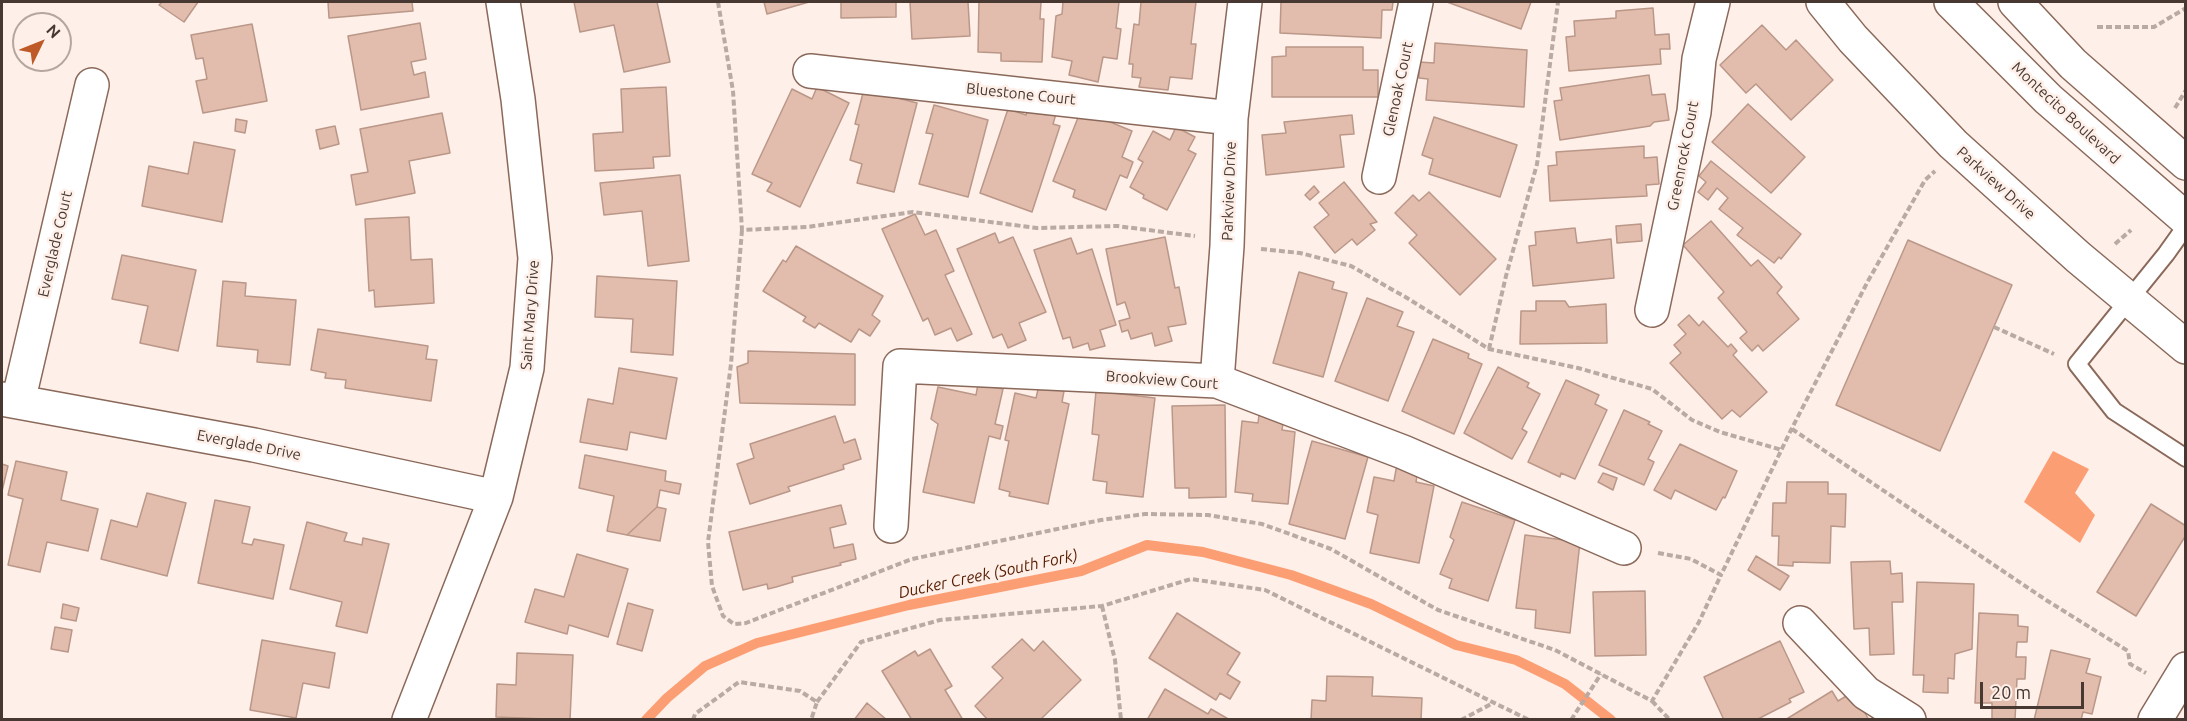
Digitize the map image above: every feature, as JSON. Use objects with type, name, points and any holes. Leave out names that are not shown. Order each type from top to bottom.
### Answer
[{"type":"street","name":"Saint Mary Drive","points":[[409,720],[495,497],[527,368],[535,258],[518,99],[502,2]]},
{"type":"street","name":"Parkview Drive","points":[[1217,381],[1227,246],[1231,118],[1245,2]]},
{"type":"street","name":"Glenoak Court","points":[[1379,177],[1416,2]]},
{"type":"street","name":"Greenrock Court","points":[[1652,310],[1694,112],[1699,59],[1713,2]]},
{"type":"street","name":"Parkview Drive","points":[[1823,2],[1853,39],[1959,149],[2128,300],[2186,347]]},
{"type":"street","name":"Montecito Boulevard","points":[[1951,2],[2048,99],[2186,219]]},
{"type":"street","points":[[2015,2],[2073,64],[2186,163]]},
{"type":"street","name":"Bluestone Court","points":[[810,71],[1231,118]]},
{"type":"street","name":"Everglade Court","points":[[10,400],[92,85]]},
{"type":"street","name":"Brookview Court","points":[[891,526],[900,366],[1217,381],[1403,452],[1624,548]]},
{"type":"street","name":"Everglade Drive","points":[[10,400],[254,445],[495,497]]},
{"type":"street","points":[[1800,623],[1866,693],[1910,720]]},
{"type":"street","points":[[2155,720],[2180,679]]},
{"type":"lane","points":[[2186,226],[2077,364],[2114,411],[2186,458]]},
{"type":"path","points":[[718,2],[733,91],[742,230],[730,364],[708,542],[712,586],[723,616],[734,624],[746,623],[912,559],[1101,520],[1145,514],[1208,515],[1262,524],[1331,549],[1438,610],[1555,650],[1652,701],[1670,720]]},
{"type":"path","points":[[1489,349],[1506,276],[1537,164],[1558,2]]},
{"type":"path","points":[[2097,27],[2154,27],[2186,8]]},
{"type":"path","points":[[2175,108],[2186,90]]},
{"type":"path","points":[[1652,701],[1699,622],[1792,429],[1868,281],[1925,180],[1959,149]]},
{"type":"path","points":[[742,230],[807,227],[913,212],[1037,228],[1117,226],[1189,234],[1227,246],[1300,253],[1351,266],[1489,349],[1578,368],[1652,389],[1692,420],[1720,432],[1782,450]]},
{"type":"path","points":[[1994,327],[2077,364]]},
{"type":"path","points":[[1792,429],[2046,600],[2128,651],[2130,664],[2180,679]]},
{"type":"path","points":[[1624,548],[1691,558],[1721,575]]},
{"type":"path","points":[[811,720],[817,702],[861,642],[940,620],[1101,606],[1191,579],[1265,590],[1529,720]]},
{"type":"path","points":[[1101,606],[1115,660],[1121,720]]},
{"type":"path","points":[[1571,720],[1600,674]]},
{"type":"path","points":[[693,720],[694,714],[739,682],[800,691],[817,702]]},
{"type":"path","points":[[1461,720],[1495,702]]},
{"type":"shaded area","points":[[2053,451],[2089,469],[2075,493],[2095,515],[2080,543],[2024,502]]},
{"type":"building","points":[[162,2],[198,2],[184,22],[159,5]]},
{"type":"building","points":[[328,2],[412,2],[413,11],[329,18]]},
{"type":"building","points":[[574,2],[657,2],[670,62],[624,72],[614,25],[580,32]]},
{"type":"building","points":[[764,2],[809,2],[767,14]]},
{"type":"building","points":[[841,2],[896,2],[896,17],[841,18]]},
{"type":"building","points":[[910,2],[968,2],[970,36],[912,39]]},
{"type":"building","points":[[979,2],[1041,2],[1040,19],[1044,19],[1042,62],[1001,61],[1001,53],[978,52]]},
{"type":"building","points":[[1063,2],[1119,2],[1116,28],[1121,29],[1117,59],[1103,57],[1098,82],[1069,75],[1072,61],[1052,57],[1056,16],[1062,14]]},
{"type":"building","points":[[1141,2],[1196,2],[1191,44],[1196,44],[1192,79],[1170,77],[1168,90],[1139,87],[1141,78],[1132,77],[1133,64],[1129,64],[1134,24],[1139,25]]},
{"type":"building","points":[[1281,2],[1393,2],[1392,10],[1382,10],[1381,38],[1280,33]]},
{"type":"building","points":[[1447,2],[1531,2],[1521,29]]},
{"type":"building","points":[[1653,8],[1655,35],[1669,34],[1670,49],[1660,49],[1661,64],[1569,71],[1566,37],[1575,36],[1574,21],[1616,18],[1616,11]]},
{"type":"building","points":[[420,23],[426,59],[411,62],[414,75],[425,72],[429,97],[361,110],[348,36]]},
{"type":"building","points":[[252,24],[267,101],[203,113],[196,81],[207,79],[203,58],[196,59],[191,35]]},
{"type":"building","points":[[1762,25],[1786,50],[1796,40],[1833,80],[1791,120],[1756,84],[1746,93],[1720,65]]},
{"type":"building","points":[[1435,43],[1527,50],[1524,107],[1426,100],[1428,79],[1419,78],[1419,62],[1434,63]]},
{"type":"building","points":[[1286,47],[1363,47],[1363,70],[1378,70],[1378,97],[1272,97],[1272,57],[1286,56]]},
{"type":"building","points":[[1649,75],[1652,95],[1665,94],[1669,120],[1654,122],[1650,126],[1560,140],[1554,101],[1562,100],[1560,88]]},
{"type":"building","points":[[666,87],[670,156],[653,157],[654,168],[595,171],[593,134],[623,132],[621,89]]},
{"type":"building","points":[[817,87],[849,103],[800,207],[767,191],[772,183],[752,174],[792,89],[812,99]]},
{"type":"building","points":[[864,89],[917,103],[894,192],[857,183],[862,164],[850,160],[859,125],[855,124]]},
{"type":"building","points":[[1748,104],[1805,157],[1771,193],[1712,142]]},
{"type":"building","points":[[934,105],[988,120],[968,197],[919,184],[933,134],[926,133]]},
{"type":"building","points":[[1029,105],[1056,114],[1053,124],[1060,126],[1032,212],[980,193],[1008,109],[1026,115]]},
{"type":"building","points":[[1081,110],[1132,131],[1122,157],[1133,162],[1127,178],[1120,175],[1106,210],[1073,197],[1075,190],[1053,181]]},
{"type":"building","points":[[442,113],[450,153],[409,161],[415,193],[356,205],[351,175],[368,172],[360,129]]},
{"type":"building","points":[[1352,115],[1354,134],[1340,135],[1344,167],[1266,175],[1262,135],[1286,133],[1284,122]]},
{"type":"building","points":[[1434,117],[1517,145],[1500,197],[1429,174],[1433,159],[1422,155]]},
{"type":"building","points":[[236,119],[247,121],[245,133],[235,131]]},
{"type":"building","points":[[335,126],[339,144],[320,149],[316,130]]},
{"type":"building","points":[[1176,127],[1195,137],[1188,150],[1196,154],[1167,210],[1143,198],[1144,195],[1130,187],[1143,162],[1138,159],[1153,131],[1170,140]]},
{"type":"building","points":[[194,142],[235,150],[222,222],[142,206],[149,166],[188,174]]},
{"type":"building","points":[[1644,146],[1644,158],[1657,157],[1659,184],[1646,185],[1647,196],[1550,201],[1548,166],[1557,165],[1556,152]]},
{"type":"building","points":[[1711,161],[1801,234],[1781,259],[1779,257],[1774,263],[1737,235],[1743,228],[1719,209],[1728,198],[1717,188],[1708,200],[1698,192],[1706,182],[1699,176]]},
{"type":"building","points":[[680,175],[689,261],[648,266],[642,211],[604,215],[600,183]]},
{"type":"building","points":[[1344,182],[1377,222],[1370,224],[1375,230],[1357,245],[1352,239],[1335,253],[1314,227],[1329,215],[1319,203]]},
{"type":"building","points":[[1314,186],[1319,192],[1310,200],[1305,195]]},
{"type":"building","points":[[1429,192],[1496,259],[1460,295],[1409,243],[1417,235],[1395,213],[1413,195],[1419,201]]},
{"type":"building","points":[[915,214],[925,235],[936,230],[954,271],[945,275],[972,334],[957,341],[951,328],[935,335],[928,318],[923,321],[882,229]]},
{"type":"building","points":[[409,217],[411,260],[432,259],[434,303],[375,307],[374,290],[369,291],[365,219]]},
{"type":"building","points":[[1711,221],[1751,266],[1758,260],[1782,287],[1777,293],[1799,319],[1763,351],[1758,345],[1752,351],[1740,338],[1747,332],[1718,298],[1724,292],[1683,245]]},
{"type":"building","points":[[1641,224],[1642,241],[1617,243],[1616,226]]},
{"type":"building","points":[[1575,228],[1577,243],[1611,239],[1614,278],[1533,286],[1529,246],[1536,245],[1535,232]]},
{"type":"building","points":[[995,233],[999,243],[1013,237],[1046,312],[1019,323],[1026,340],[1008,348],[1002,334],[993,338],[957,249]]},
{"type":"building","points":[[1165,237],[1175,288],[1179,287],[1186,324],[1168,327],[1172,341],[1155,346],[1152,333],[1131,339],[1128,330],[1122,332],[1119,321],[1130,318],[1125,302],[1117,305],[1106,249]]},
{"type":"building","points":[[1071,238],[1077,254],[1092,249],[1116,325],[1100,330],[1105,346],[1090,350],[1088,343],[1073,348],[1070,337],[1063,339],[1034,250]]},
{"type":"building","points":[[1908,240],[2012,285],[1940,451],[1836,405]]},
{"type":"building","points":[[796,246],[883,296],[872,315],[880,321],[870,336],[859,329],[851,342],[819,323],[815,328],[803,321],[806,317],[763,291],[783,260],[786,262]]},
{"type":"building","points":[[122,255],[196,270],[178,351],[140,343],[148,306],[112,299]]},
{"type":"building","points":[[1299,272],[1334,282],[1332,289],[1347,293],[1323,377],[1273,363]]},
{"type":"building","points":[[597,276],[677,281],[673,355],[631,352],[633,319],[595,317]]},
{"type":"building","points":[[223,281],[246,283],[245,296],[296,300],[290,365],[257,362],[258,350],[217,346]]},
{"type":"building","points":[[1367,298],[1403,312],[1397,326],[1414,332],[1388,401],[1335,381]]},
{"type":"building","points":[[1536,301],[1565,301],[1569,307],[1606,304],[1607,343],[1520,344],[1521,311],[1536,311]]},
{"type":"building","points":[[1689,315],[1699,326],[1703,321],[1728,347],[1731,344],[1737,351],[1733,355],[1767,392],[1740,417],[1732,410],[1722,419],[1670,363],[1681,353],[1674,345],[1686,334],[1678,325]]},
{"type":"building","points":[[318,329],[428,346],[426,359],[437,360],[431,401],[345,388],[346,380],[325,378],[326,373],[311,370]]},
{"type":"building","points":[[1433,339],[1469,354],[1468,358],[1482,364],[1454,434],[1402,411]]},
{"type":"building","points":[[748,351],[855,354],[855,405],[740,403],[737,367],[748,363]]},
{"type":"building","points":[[1498,367],[1529,383],[1527,387],[1540,394],[1522,429],[1527,432],[1512,459],[1464,433]]},
{"type":"building","points":[[619,368],[677,378],[666,439],[630,432],[627,450],[580,442],[588,399],[613,404]]},
{"type":"building","points":[[1566,380],[1599,395],[1595,404],[1607,410],[1575,479],[1561,473],[1560,477],[1528,462]]},
{"type":"building","points":[[978,384],[1003,389],[995,424],[1003,426],[1000,439],[989,436],[974,503],[923,492],[938,424],[931,419],[938,387],[976,395]]},
{"type":"building","points":[[1039,385],[1064,391],[1062,402],[1069,404],[1048,504],[1009,496],[1010,492],[999,489],[1009,441],[1005,440],[1015,393],[1036,398]]},
{"type":"building","points":[[1096,391],[1155,398],[1143,497],[1106,493],[1107,482],[1093,480],[1099,435],[1092,434]]},
{"type":"building","points":[[1225,405],[1226,497],[1189,498],[1189,488],[1175,488],[1172,406]]},
{"type":"building","points":[[1624,410],[1650,422],[1648,424],[1662,431],[1648,459],[1654,462],[1644,485],[1599,465]]},
{"type":"building","points":[[1259,415],[1284,417],[1282,430],[1295,432],[1288,504],[1252,501],[1253,494],[1235,492],[1242,421],[1258,423]]},
{"type":"building","points":[[835,416],[844,443],[855,439],[861,459],[843,465],[844,469],[788,487],[790,491],[750,504],[737,464],[754,458],[750,444]]},
{"type":"building","points":[[1312,441],[1368,457],[1345,539],[1289,524]]},
{"type":"building","points":[[1680,444],[1737,471],[1725,498],[1723,497],[1716,510],[1675,490],[1671,499],[1654,490]]},
{"type":"building","points":[[585,455],[666,471],[665,481],[681,484],[679,494],[660,490],[657,507],[627,535],[607,531],[614,496],[579,488]]},
{"type":"building","points":[[16,461],[67,472],[61,500],[98,509],[88,551],[47,542],[40,572],[8,565],[23,499],[8,495]]},
{"type":"building","points":[[2,464],[8,466],[2,491]]},
{"type":"building","points":[[1397,464],[1418,469],[1416,482],[1434,486],[1419,563],[1370,553],[1378,515],[1367,512],[1374,477],[1394,481]]},
{"type":"building","points":[[1603,473],[1617,478],[1613,490],[1598,482]]},
{"type":"building","points":[[1787,482],[1828,482],[1828,494],[1846,494],[1845,527],[1831,526],[1830,563],[1793,562],[1793,566],[1778,565],[1779,536],[1772,536],[1773,503],[1786,503]]},
{"type":"building","points":[[147,493],[186,503],[167,576],[101,559],[111,520],[137,527]]},
{"type":"building","points":[[215,500],[250,507],[242,543],[252,545],[254,539],[284,545],[273,599],[198,583]]},
{"type":"building","points":[[1462,502],[1515,520],[1488,601],[1449,588],[1452,579],[1440,574],[1454,540],[1450,537]]},
{"type":"building","points":[[2151,504],[2186,526],[2186,535],[2136,616],[2097,592]]},
{"type":"building","points":[[841,505],[846,524],[830,528],[834,548],[853,544],[856,559],[792,577],[793,582],[776,587],[768,589],[767,584],[743,590],[729,532]]},
{"type":"building","points":[[657,507],[666,509],[660,541],[627,535]]},
{"type":"building","points":[[307,522],[347,533],[344,541],[362,545],[363,538],[389,544],[367,633],[336,626],[342,602],[290,589]]},
{"type":"building","points":[[1525,535],[1580,542],[1570,633],[1535,628],[1536,610],[1516,608]]},
{"type":"building","points":[[577,554],[628,569],[608,637],[569,625],[567,634],[525,622],[535,589],[564,597]]},
{"type":"building","points":[[1756,556],[1789,576],[1780,590],[1748,570]]},
{"type":"building","points":[[1890,561],[1891,574],[1902,573],[1903,602],[1892,602],[1894,654],[1870,655],[1869,628],[1854,629],[1851,562]]},
{"type":"building","points":[[1917,582],[1974,584],[1972,649],[1955,654],[1954,679],[1948,678],[1948,693],[1923,692],[1924,675],[1913,675]]},
{"type":"building","points":[[1645,591],[1646,655],[1595,656],[1593,592]]},
{"type":"building","points":[[628,603],[653,610],[642,651],[617,644]]},
{"type":"building","points":[[63,604],[79,608],[76,621],[61,618]]},
{"type":"building","points":[[1177,613],[1240,653],[1227,674],[1240,682],[1230,699],[1220,693],[1216,700],[1149,658]]},
{"type":"building","points":[[1979,613],[2018,615],[2018,626],[2028,627],[2027,642],[2017,642],[2016,657],[2026,657],[2025,679],[2017,679],[2015,720],[1992,720],[1992,703],[1975,703]]},
{"type":"building","points":[[55,627],[72,630],[68,652],[51,649]]},
{"type":"building","points":[[1022,639],[1034,651],[1043,641],[1081,680],[1040,720],[988,720],[975,706],[1003,678],[992,667]]},
{"type":"building","points":[[262,640],[335,653],[329,688],[303,683],[296,718],[250,710]]},
{"type":"building","points":[[1780,641],[1804,692],[1789,699],[1791,702],[1756,720],[1724,720],[1704,677]]},
{"type":"building","points":[[930,649],[952,686],[945,690],[963,720],[912,720],[882,671],[915,651],[918,656]]},
{"type":"building","points":[[2051,650],[2090,659],[2086,673],[2101,677],[2092,714],[2083,712],[2081,720],[2034,720]]},
{"type":"building","points":[[517,653],[573,655],[570,720],[496,717],[497,684],[516,685]]},
{"type":"building","points":[[1327,676],[1373,677],[1372,696],[1422,698],[1421,720],[1311,720],[1312,700],[1326,701]]},
{"type":"building","points":[[1165,689],[1208,714],[1211,709],[1230,720],[1147,720]]},
{"type":"building","points":[[1832,691],[1838,701],[1853,692],[1869,720],[1785,720]]},
{"type":"building","points":[[867,703],[887,720],[854,720]]},
{"type":"waterway","name":"Ducker Creek (South Fork)","points":[[646,720],[667,698],[705,666],[757,643],[909,605],[1081,571],[1147,545],[1203,552],[1291,575],[1371,604],[1456,645],[1516,660],[1565,684],[1611,720]]}]
